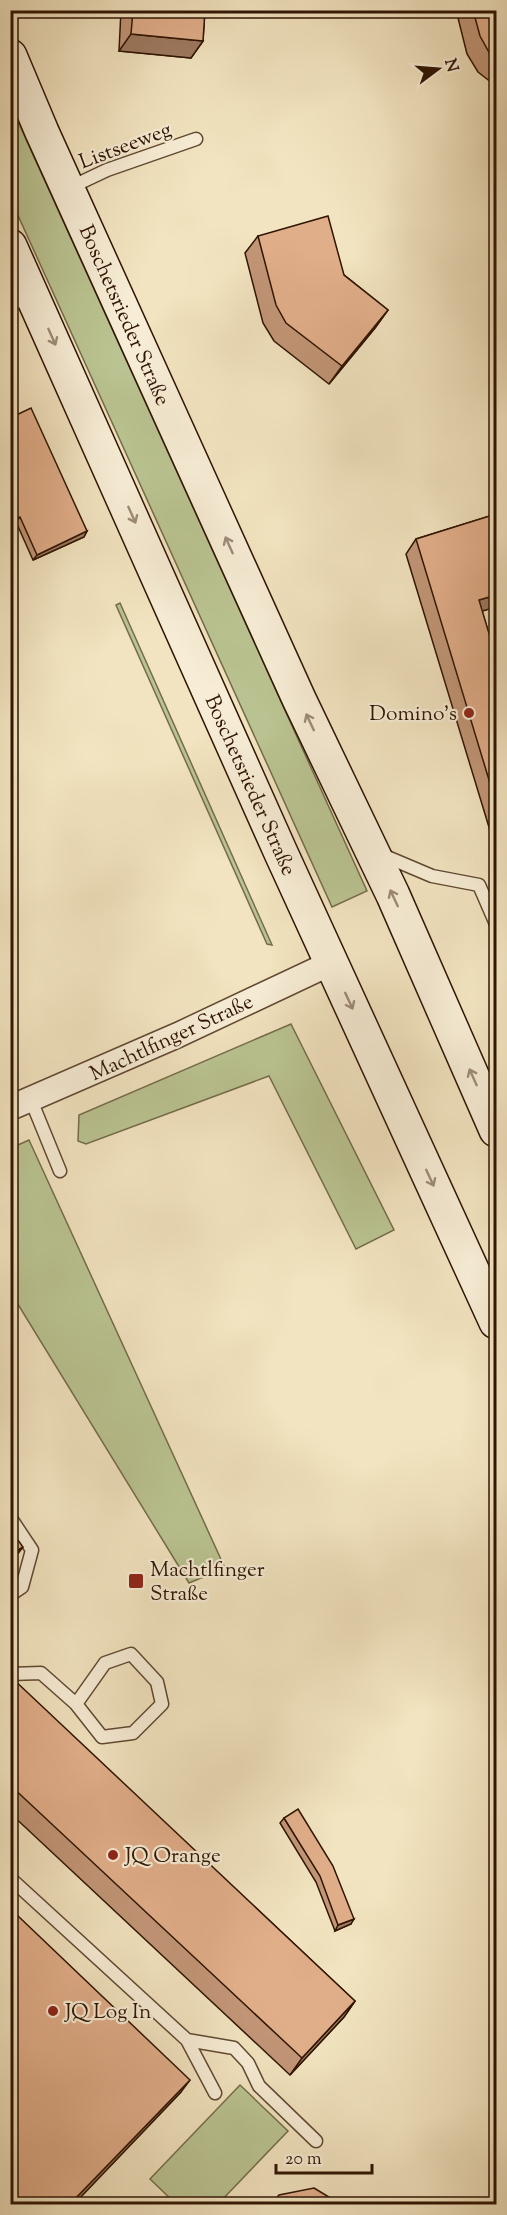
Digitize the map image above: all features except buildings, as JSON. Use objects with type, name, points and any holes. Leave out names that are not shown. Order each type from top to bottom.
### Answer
[{"type":"main road","name":"Boschetsrieder Straße","points":[[10,56],[496,1130]]},
{"type":"main road","name":"Boschetsrieder Straße","points":[[10,246],[21,294],[496,1322]]},
{"type":"street","name":"Machtlfinger Straße","points":[[21,1104],[178,1035],[331,963]]},
{"type":"lane","name":"Listseeweg","points":[[68,188],[107,170],[196,139]]},
{"type":"lane","points":[[371,850],[432,876],[479,885],[496,924]]},
{"type":"lane","points":[[21,1104],[60,1171]]},
{"type":"lane","points":[[10,1517],[32,1550],[22,1587],[10,1595]]},
{"type":"lane","points":[[10,1674],[41,1673],[75,1704],[102,1737],[133,1732],[162,1704],[158,1682],[131,1654],[105,1663],[75,1704]]},
{"type":"lane","points":[[10,1878],[187,2040],[214,2093]]},
{"type":"lane","points":[[187,2040],[234,2048],[248,2063],[259,2086],[316,2141]]},
{"type":"green space","points":[[10,104],[367,891],[332,907],[11,200]]},
{"type":"green space","points":[[120,603],[272,945],[267,944],[116,605]]},
{"type":"green space","points":[[291,1024],[394,1230],[356,1249],[269,1076],[86,1144],[78,1141],[79,1115]]},
{"type":"green space","points":[[29,1140],[225,1568],[189,1583],[11,1293],[11,1148]]},
{"type":"green space","points":[[240,2085],[288,2131],[218,2204],[176,2204],[150,2179]]},
{"type":"place","name":"Domino's","points":[[469,713]]},
{"type":"place","name":"Machtlfinger Straße","points":[[136,1581]]},
{"type":"place","name":"JQ Orange","points":[[113,1855]]},
{"type":"place","name":"JQ Log In","points":[[53,2011]]}]
